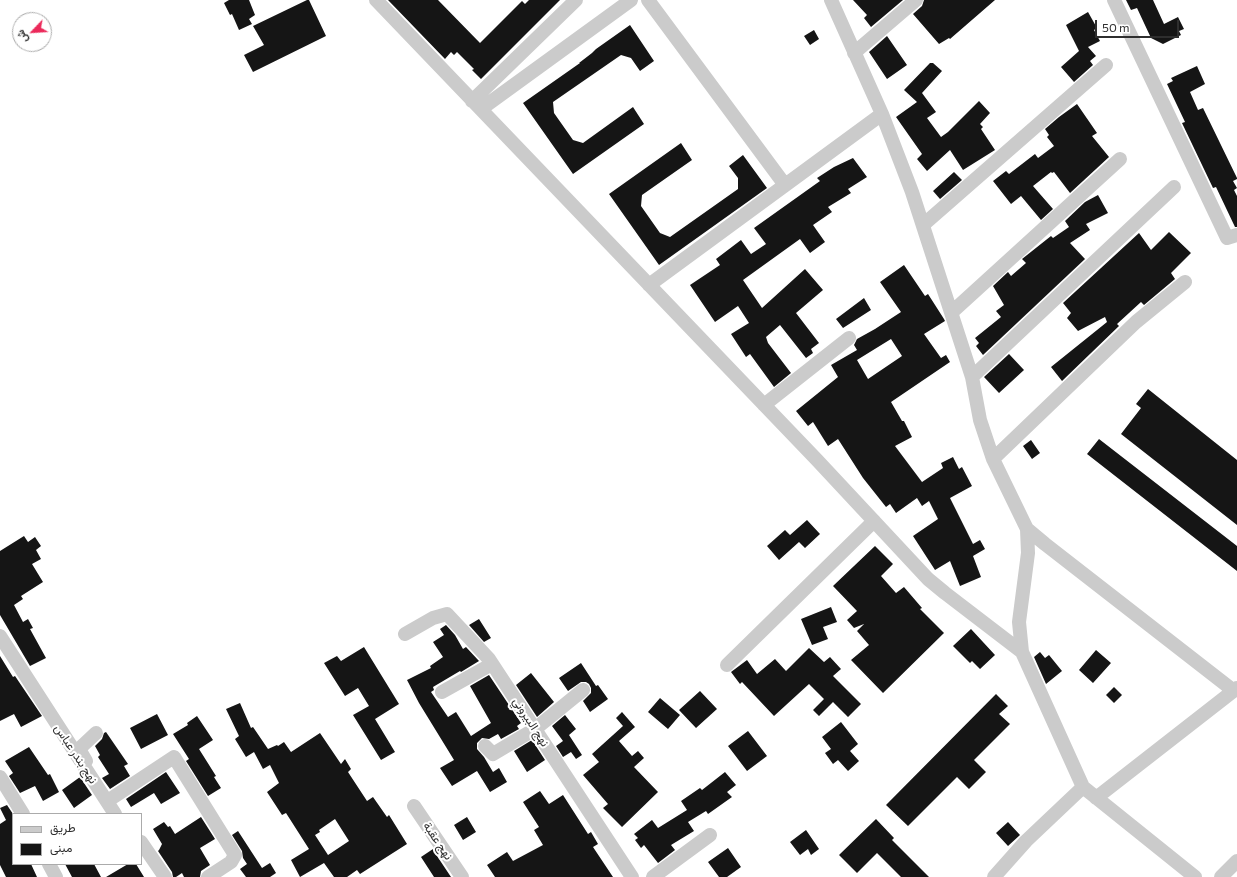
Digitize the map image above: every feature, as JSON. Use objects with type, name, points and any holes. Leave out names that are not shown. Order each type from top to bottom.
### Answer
[{"type":"street","points":[[376,0],[764,405],[928,579],[1022,652]]},
{"type":"street","points":[[476,105],[576,0]]},
{"type":"street","points":[[476,105],[631,0]]},
{"type":"street","points":[[648,0],[785,185]]},
{"type":"street","points":[[831,0],[882,114],[900,161],[952,312],[972,377],[980,420],[993,459],[1027,529],[1028,553],[1019,622],[1022,652],[1083,787],[1195,877]]},
{"type":"street","points":[[854,53],[916,0]]},
{"type":"street","points":[[1114,0],[1227,238],[1237,235]]},
{"type":"street","points":[[923,225],[1106,65]]},
{"type":"street","points":[[649,285],[882,114]]},
{"type":"street","points":[[952,312],[1120,159]]},
{"type":"street","points":[[972,377],[1174,187]]},
{"type":"street","points":[[993,459],[1136,322],[1185,282]]},
{"type":"street","points":[[764,405],[849,338]]},
{"type":"street","points":[[727,664],[874,521]]},
{"type":"street","points":[[1027,529],[1235,689],[1096,798]]},
{"type":"street","name":"نهج البيروني","points":[[405,634],[433,618],[447,614],[489,659],[632,877]]},
{"type":"street","name":"نهج بندر عباس","points":[[0,636],[114,813]]},
{"type":"street","points":[[442,692],[492,664]]},
{"type":"street","points":[[484,746],[493,754],[535,729],[583,690]]},
{"type":"street","points":[[96,733],[79,749],[121,813]]},
{"type":"street","points":[[112,798],[174,757],[235,855],[231,862],[208,877]]},
{"type":"street","points":[[0,777],[22,813]]},
{"type":"street","points":[[994,877],[1026,841],[1083,787]]},
{"type":"street","name":"نهج عقبة","points":[[414,806],[458,876]]},
{"type":"street","points":[[654,877],[710,835]]},
{"type":"street","points":[[142,843],[165,877]]},
{"type":"street","points":[[142,857],[154,877]]},
{"type":"street","points":[[1221,877],[1237,861]]},
{"type":"street","points":[[50,865],[56,877]]},
{"type":"building","points":[[229,0],[249,0],[255,15],[249,19],[252,24],[239,30],[232,14],[230,15],[224,3]]},
{"type":"building","points":[[309,0],[326,36],[253,72],[244,55],[264,45],[253,26]]},
{"type":"building","points":[[388,0],[438,0],[480,43],[522,1],[525,4],[529,0],[560,0],[481,79],[472,70],[474,69],[457,52],[454,55],[451,52],[445,59]]},
{"type":"building","points":[[853,0],[903,0],[871,27],[864,18],[867,15]]},
{"type":"building","points":[[924,0],[995,0],[950,39],[949,38],[939,44],[913,14],[922,6]]},
{"type":"building","points":[[1126,0],[1153,0],[1164,24],[1178,17],[1184,29],[1179,31],[1181,35],[1163,44],[1151,38],[1137,8],[1131,10]]},
{"type":"building","points":[[1088,12],[1097,28],[1094,30],[1100,41],[1088,47],[1096,56],[1090,61],[1093,65],[1074,82],[1061,67],[1079,51],[1066,25]]},
{"type":"building","points":[[630,25],[654,61],[640,71],[631,58],[621,55],[553,102],[554,113],[573,140],[583,143],[633,107],[644,124],[573,174],[523,103],[580,63],[596,49]]},
{"type":"building","points":[[814,30],[819,39],[810,45],[804,36]]},
{"type":"building","points":[[887,36],[907,65],[887,79],[869,52]]},
{"type":"building","points":[[930,63],[933,63],[942,71],[922,93],[936,112],[927,118],[941,137],[979,101],[990,113],[980,124],[983,127],[981,129],[995,150],[963,170],[950,150],[927,171],[917,159],[922,154],[896,117],[917,102],[904,90]]},
{"type":"building","points":[[1197,66],[1205,84],[1190,92],[1198,110],[1203,108],[1237,178],[1233,181],[1237,188],[1234,190],[1237,196],[1237,227],[1235,227],[1216,187],[1213,188],[1182,123],[1185,122],[1167,84],[1173,81],[1171,78]]},
{"type":"building","points":[[1077,104],[1097,133],[1092,136],[1109,157],[1070,193],[1054,172],[1051,172],[1033,186],[1053,209],[1041,220],[1021,196],[1011,204],[993,181],[1006,171],[1009,174],[1035,154],[1038,158],[1054,146],[1047,137],[1049,135],[1045,129]]},
{"type":"building","points":[[681,143],[692,160],[642,195],[641,206],[660,233],[670,237],[738,189],[738,178],[729,166],[743,155],[767,188],[659,265],[609,194]]},
{"type":"building","points":[[853,158],[867,177],[848,189],[851,193],[828,207],[832,212],[813,225],[825,242],[810,253],[800,239],[743,280],[762,308],[805,269],[823,290],[796,313],[819,343],[811,349],[813,353],[806,358],[780,325],[766,337],[768,343],[791,373],[774,387],[750,354],[746,357],[731,334],[749,323],[738,306],[715,322],[690,285],[720,265],[716,259],[741,240],[751,254],[766,244],[754,228],[820,181],[817,178],[834,167]]},
{"type":"building","points":[[954,172],[962,180],[940,199],[933,191]]},
{"type":"building","points":[[1098,195],[1108,213],[1086,224],[1090,230],[1070,243],[1085,259],[983,355],[976,346],[979,343],[975,338],[1001,317],[996,311],[1004,305],[993,286],[1008,272],[1011,276],[1026,263],[1022,259],[1051,236],[1053,238],[1069,227],[1065,221],[1085,202]]},
{"type":"building","points":[[1169,232],[1191,253],[1171,273],[1175,279],[1144,305],[1141,302],[1117,324],[1119,326],[1062,381],[1051,367],[1107,322],[1105,317],[1078,331],[1067,318],[1071,313],[1063,303],[1139,233],[1151,250]]},
{"type":"building","points":[[904,265],[925,296],[928,294],[945,321],[924,334],[941,358],[946,355],[950,362],[891,402],[902,421],[904,421],[912,437],[895,446],[922,482],[943,468],[941,463],[953,457],[959,469],[962,467],[972,486],[950,498],[973,544],[980,540],[985,549],[973,556],[981,577],[960,586],[950,561],[935,570],[913,536],[938,519],[929,501],[922,506],[917,498],[896,513],[890,504],[886,507],[863,478],[838,439],[828,446],[813,422],[808,426],[796,411],[838,377],[831,365],[857,350],[854,345],[857,339],[901,312],[880,282]],"holes":[[[891,339],[902,356],[868,379],[857,360]]]},
{"type":"building","points":[[864,298],[871,310],[843,328],[836,319]]},
{"type":"building","points":[[1009,354],[1024,370],[999,393],[984,377]]},
{"type":"building","points":[[1148,389],[1237,460],[1237,525],[1121,434],[1141,408],[1136,404]]},
{"type":"building","points":[[1099,439],[1237,546],[1237,571],[1087,454]]},
{"type":"building","points":[[1031,440],[1040,453],[1032,459],[1023,446]]},
{"type":"building","points":[[807,520],[820,534],[805,548],[799,542],[779,560],[767,546],[785,530],[790,535]]},
{"type":"building","points":[[24,536],[28,542],[35,537],[41,546],[36,550],[41,559],[32,564],[43,582],[21,596],[23,599],[14,605],[23,622],[28,619],[33,628],[30,629],[46,658],[30,666],[0,615],[0,551]]},
{"type":"building","points":[[875,546],[893,564],[881,576],[896,593],[904,587],[922,608],[920,609],[944,633],[883,693],[851,660],[869,645],[857,631],[864,624],[854,628],[847,620],[857,611],[833,586]]},
{"type":"building","points":[[831,607],[837,622],[823,627],[828,639],[812,645],[801,619]]},
{"type":"building","points":[[479,619],[491,638],[484,642],[469,625]]},
{"type":"building","points":[[446,625],[455,635],[463,649],[466,647],[479,661],[433,687],[434,690],[431,692],[448,717],[456,712],[471,736],[491,723],[470,686],[489,675],[521,723],[517,726],[519,729],[501,739],[498,734],[489,739],[482,738],[477,743],[477,749],[493,772],[499,768],[507,782],[490,792],[477,771],[452,786],[440,768],[454,760],[419,703],[407,680],[431,668],[430,666],[443,657],[433,642],[444,635],[440,629]]},
{"type":"building","points":[[971,629],[995,655],[980,669],[972,661],[970,663],[953,646]]},
{"type":"building","points":[[364,647],[399,704],[375,719],[395,752],[381,760],[353,715],[369,706],[358,688],[345,696],[324,663],[337,656],[341,661]]},
{"type":"building","points":[[809,648],[824,662],[830,657],[841,669],[833,676],[861,704],[848,717],[833,702],[819,716],[813,710],[824,699],[809,684],[774,716],[742,682],[740,684],[731,672],[747,660],[757,674],[775,659],[786,671]]},
{"type":"building","points":[[1096,650],[1111,663],[1093,683],[1079,670]]},
{"type":"building","points":[[1040,652],[1045,658],[1049,655],[1062,671],[1046,684],[1034,657]]},
{"type":"building","points":[[0,656],[13,677],[15,676],[42,716],[21,727],[14,714],[0,721]]},
{"type":"building","points":[[581,663],[596,686],[598,685],[608,699],[590,712],[583,701],[591,693],[589,684],[586,682],[581,682],[568,691],[559,678]]},
{"type":"building","points":[[531,673],[554,702],[537,717],[516,685]]},
{"type":"building","points":[[1114,687],[1122,695],[1114,703],[1106,695]]},
{"type":"building","points":[[700,691],[717,709],[696,728],[679,710]]},
{"type":"building","points":[[996,694],[1008,706],[999,714],[1010,724],[974,760],[986,772],[969,789],[957,777],[908,826],[886,805]]},
{"type":"building","points":[[660,698],[680,715],[668,729],[648,712]]},
{"type":"building","points":[[240,703],[251,728],[253,727],[268,749],[277,745],[278,746],[284,742],[291,752],[320,733],[341,764],[345,759],[351,769],[348,772],[367,801],[373,797],[387,817],[389,815],[407,844],[360,874],[357,870],[347,877],[334,877],[324,863],[300,877],[291,860],[309,849],[286,813],[282,815],[267,792],[279,783],[270,765],[263,769],[254,752],[246,757],[235,739],[239,736],[226,709]],"holes":[[[335,819],[349,841],[328,855],[315,835],[320,832],[319,830]]]},
{"type":"building","points":[[622,712],[635,727],[619,741],[632,756],[638,751],[644,758],[634,767],[658,792],[622,827],[603,808],[608,804],[583,775],[599,762],[592,754],[623,726],[616,718]]},
{"type":"building","points":[[157,714],[168,735],[141,749],[130,728]]},
{"type":"building","points":[[565,715],[576,729],[569,735],[582,755],[576,759],[571,752],[563,757],[556,746],[563,741],[552,726]]},
{"type":"building","points":[[197,716],[213,740],[199,749],[216,776],[214,777],[221,788],[208,796],[186,761],[189,759],[173,734],[188,725],[187,723]]},
{"type":"building","points":[[841,722],[858,744],[850,751],[859,761],[848,771],[838,760],[833,764],[825,753],[831,749],[822,737]]},
{"type":"building","points":[[748,731],[767,756],[747,771],[728,746]]},
{"type":"building","points":[[106,732],[128,764],[124,766],[130,776],[110,789],[102,778],[109,774],[98,757],[100,755],[95,746]]},
{"type":"building","points":[[532,740],[545,760],[527,772],[514,751]]},
{"type":"building","points":[[29,747],[48,775],[50,774],[59,792],[43,801],[35,786],[20,793],[9,776],[13,773],[5,761]]},
{"type":"building","points":[[166,772],[180,793],[161,804],[154,793],[131,807],[126,799]]},
{"type":"building","points":[[725,772],[736,785],[727,792],[732,797],[708,814],[706,811],[688,822],[694,831],[671,845],[675,850],[658,863],[644,845],[641,848],[635,840],[638,838],[634,834],[652,820],[658,828],[687,810],[681,801],[700,788],[702,790]]},
{"type":"building","points":[[80,777],[92,795],[74,808],[62,790]]},
{"type":"building","points":[[540,791],[549,804],[563,795],[588,834],[591,832],[598,844],[593,847],[613,877],[495,877],[487,865],[507,852],[513,861],[543,845],[534,830],[539,827],[523,802]]},
{"type":"building","points":[[7,805],[12,813],[12,865],[31,865],[37,877],[6,877],[0,865],[0,824],[6,820],[0,808]]},
{"type":"building","points":[[201,817],[215,839],[200,848],[210,865],[201,871],[200,877],[184,877],[182,873],[176,877],[173,877],[172,872],[158,851],[162,844],[153,829],[164,822],[168,827],[170,826],[175,834]]},
{"type":"building","points":[[467,817],[476,832],[463,840],[454,825]]},
{"type":"building","points":[[876,819],[894,838],[892,840],[929,877],[901,877],[877,853],[857,873],[839,855]]},
{"type":"building","points":[[1008,822],[1020,835],[1008,846],[996,833]]},
{"type":"building","points":[[806,830],[819,849],[811,855],[808,849],[800,855],[790,842]]},
{"type":"building","points":[[238,831],[262,868],[270,863],[276,873],[270,877],[246,877],[240,869],[247,864],[243,858],[242,851],[232,835]]},
{"type":"building","points":[[728,848],[741,867],[727,877],[719,877],[708,862]]},
{"type":"building","points":[[433,849],[451,877],[434,877],[421,857]]},
{"type":"building","points":[[66,865],[95,865],[101,877],[72,877]]},
{"type":"building","points":[[126,865],[137,865],[144,877],[106,877]]}]
